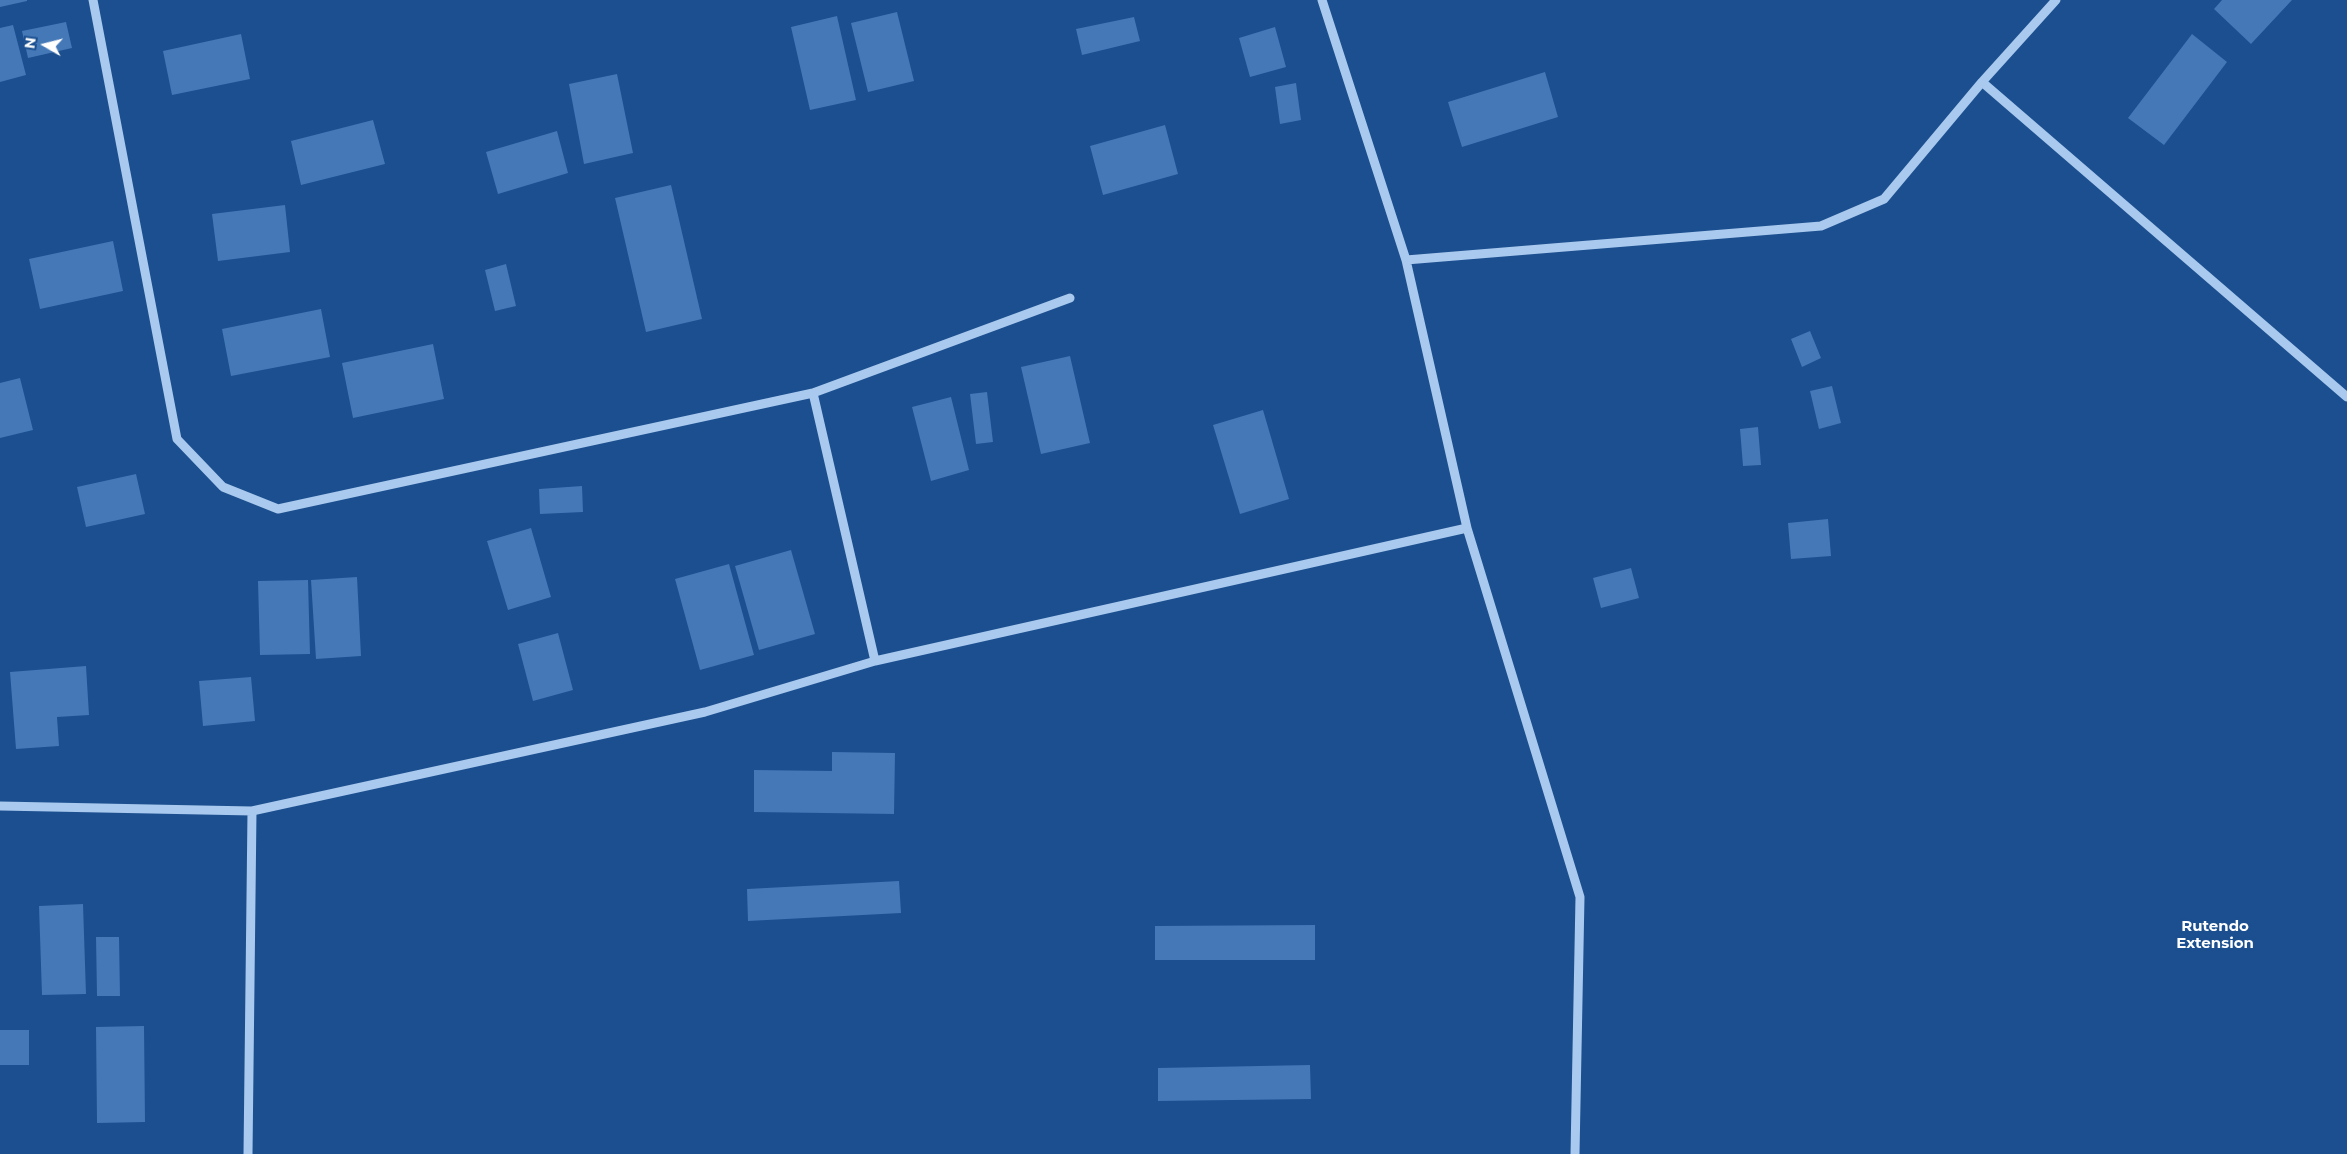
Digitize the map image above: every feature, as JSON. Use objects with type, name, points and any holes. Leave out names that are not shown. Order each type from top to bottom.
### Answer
[{"type":"street","points":[[92,0],[177,439],[223,488],[278,509],[813,393],[1070,298]]},
{"type":"street","points":[[1322,0],[1406,260],[1467,528],[1580,897],[1575,1154]]},
{"type":"street","points":[[1406,260],[1821,226],[1884,199],[1982,82],[2056,0]]},
{"type":"street","points":[[1982,82],[2347,397]]},
{"type":"street","points":[[813,393],[875,661]]},
{"type":"street","points":[[0,806],[252,811],[705,712],[875,661],[1467,528]]},
{"type":"street","points":[[248,1154],[252,811]]},
{"type":"building","points":[[0,0],[27,0],[27,1],[0,7]]},
{"type":"building","points":[[2222,0],[2292,0],[2251,44],[2214,9]]},
{"type":"building","points":[[897,12],[914,81],[868,92],[851,23]]},
{"type":"building","points":[[837,16],[856,100],[810,110],[791,27]]},
{"type":"building","points":[[1134,17],[1140,41],[1082,55],[1076,29]]},
{"type":"building","points":[[66,22],[72,48],[28,58],[22,31]]},
{"type":"building","points":[[13,25],[26,75],[0,82],[0,28]]},
{"type":"building","points":[[1275,27],[1286,67],[1250,77],[1239,38]]},
{"type":"building","points":[[241,34],[250,79],[172,95],[163,51]]},
{"type":"building","points":[[2192,34],[2227,62],[2164,145],[2128,118]]},
{"type":"building","points":[[1545,72],[1558,117],[1462,147],[1448,102]]},
{"type":"building","points":[[617,74],[633,153],[584,164],[569,84]]},
{"type":"building","points":[[1296,83],[1301,120],[1280,124],[1275,87]]},
{"type":"building","points":[[373,120],[385,164],[301,185],[291,141]]},
{"type":"building","points":[[1165,125],[1178,174],[1103,195],[1090,146]]},
{"type":"building","points":[[557,131],[568,173],[498,194],[486,152]]},
{"type":"building","points":[[671,185],[702,319],[646,332],[615,198]]},
{"type":"building","points":[[285,205],[290,252],[218,261],[212,214]]},
{"type":"building","points":[[113,241],[123,291],[40,309],[29,259]]},
{"type":"building","points":[[506,264],[516,306],[495,311],[485,270]]},
{"type":"building","points":[[321,309],[330,357],[231,376],[222,329]]},
{"type":"building","points":[[1810,331],[1821,358],[1802,367],[1791,339]]},
{"type":"building","points":[[433,344],[444,399],[353,418],[342,363]]},
{"type":"building","points":[[1070,356],[1090,443],[1041,454],[1021,367]]},
{"type":"building","points":[[20,378],[33,430],[0,438],[0,383]]},
{"type":"building","points":[[1832,386],[1841,423],[1819,429],[1810,391]]},
{"type":"building","points":[[987,392],[993,442],[976,444],[970,394]]},
{"type":"building","points":[[951,397],[969,470],[931,481],[912,407]]},
{"type":"building","points":[[1263,410],[1289,499],[1240,514],[1213,425]]},
{"type":"building","points":[[1758,427],[1761,465],[1743,466],[1740,429]]},
{"type":"building","points":[[136,474],[145,514],[86,527],[77,487]]},
{"type":"building","points":[[582,486],[583,512],[540,514],[539,489]]},
{"type":"building","points":[[1828,519],[1831,556],[1791,559],[1788,523]]},
{"type":"building","points":[[531,528],[551,597],[508,610],[487,541]]},
{"type":"building","points":[[791,550],[815,634],[759,650],[735,566]]},
{"type":"building","points":[[729,564],[754,655],[700,670],[675,579]]},
{"type":"building","points":[[1631,568],[1639,598],[1601,608],[1593,578]]},
{"type":"building","points":[[357,577],[361,656],[316,659],[311,580]]},
{"type":"building","points":[[308,580],[310,654],[260,655],[258,581]]},
{"type":"building","points":[[558,633],[573,690],[533,701],[518,644]]},
{"type":"building","points":[[86,666],[89,715],[57,717],[59,746],[16,749],[10,672]]},
{"type":"building","points":[[251,677],[255,721],[203,726],[199,681]]},
{"type":"building","points":[[832,752],[895,753],[894,814],[754,812],[754,770],[832,771]]},
{"type":"building","points":[[899,881],[901,913],[748,921],[747,889]]},
{"type":"building","points":[[83,904],[86,994],[42,995],[39,906]]},
{"type":"building","points":[[1315,925],[1315,960],[1155,960],[1155,926]]},
{"type":"building","points":[[96,937],[119,937],[120,996],[97,996]]},
{"type":"building","points":[[144,1026],[145,1122],[97,1123],[96,1027]]},
{"type":"building","points":[[0,1030],[29,1030],[29,1065],[0,1065]]},
{"type":"building","points":[[1310,1065],[1311,1099],[1158,1101],[1158,1068]]},
{"type":"district","name":"Rutendo Extension","points":[[2215,936]]}]
